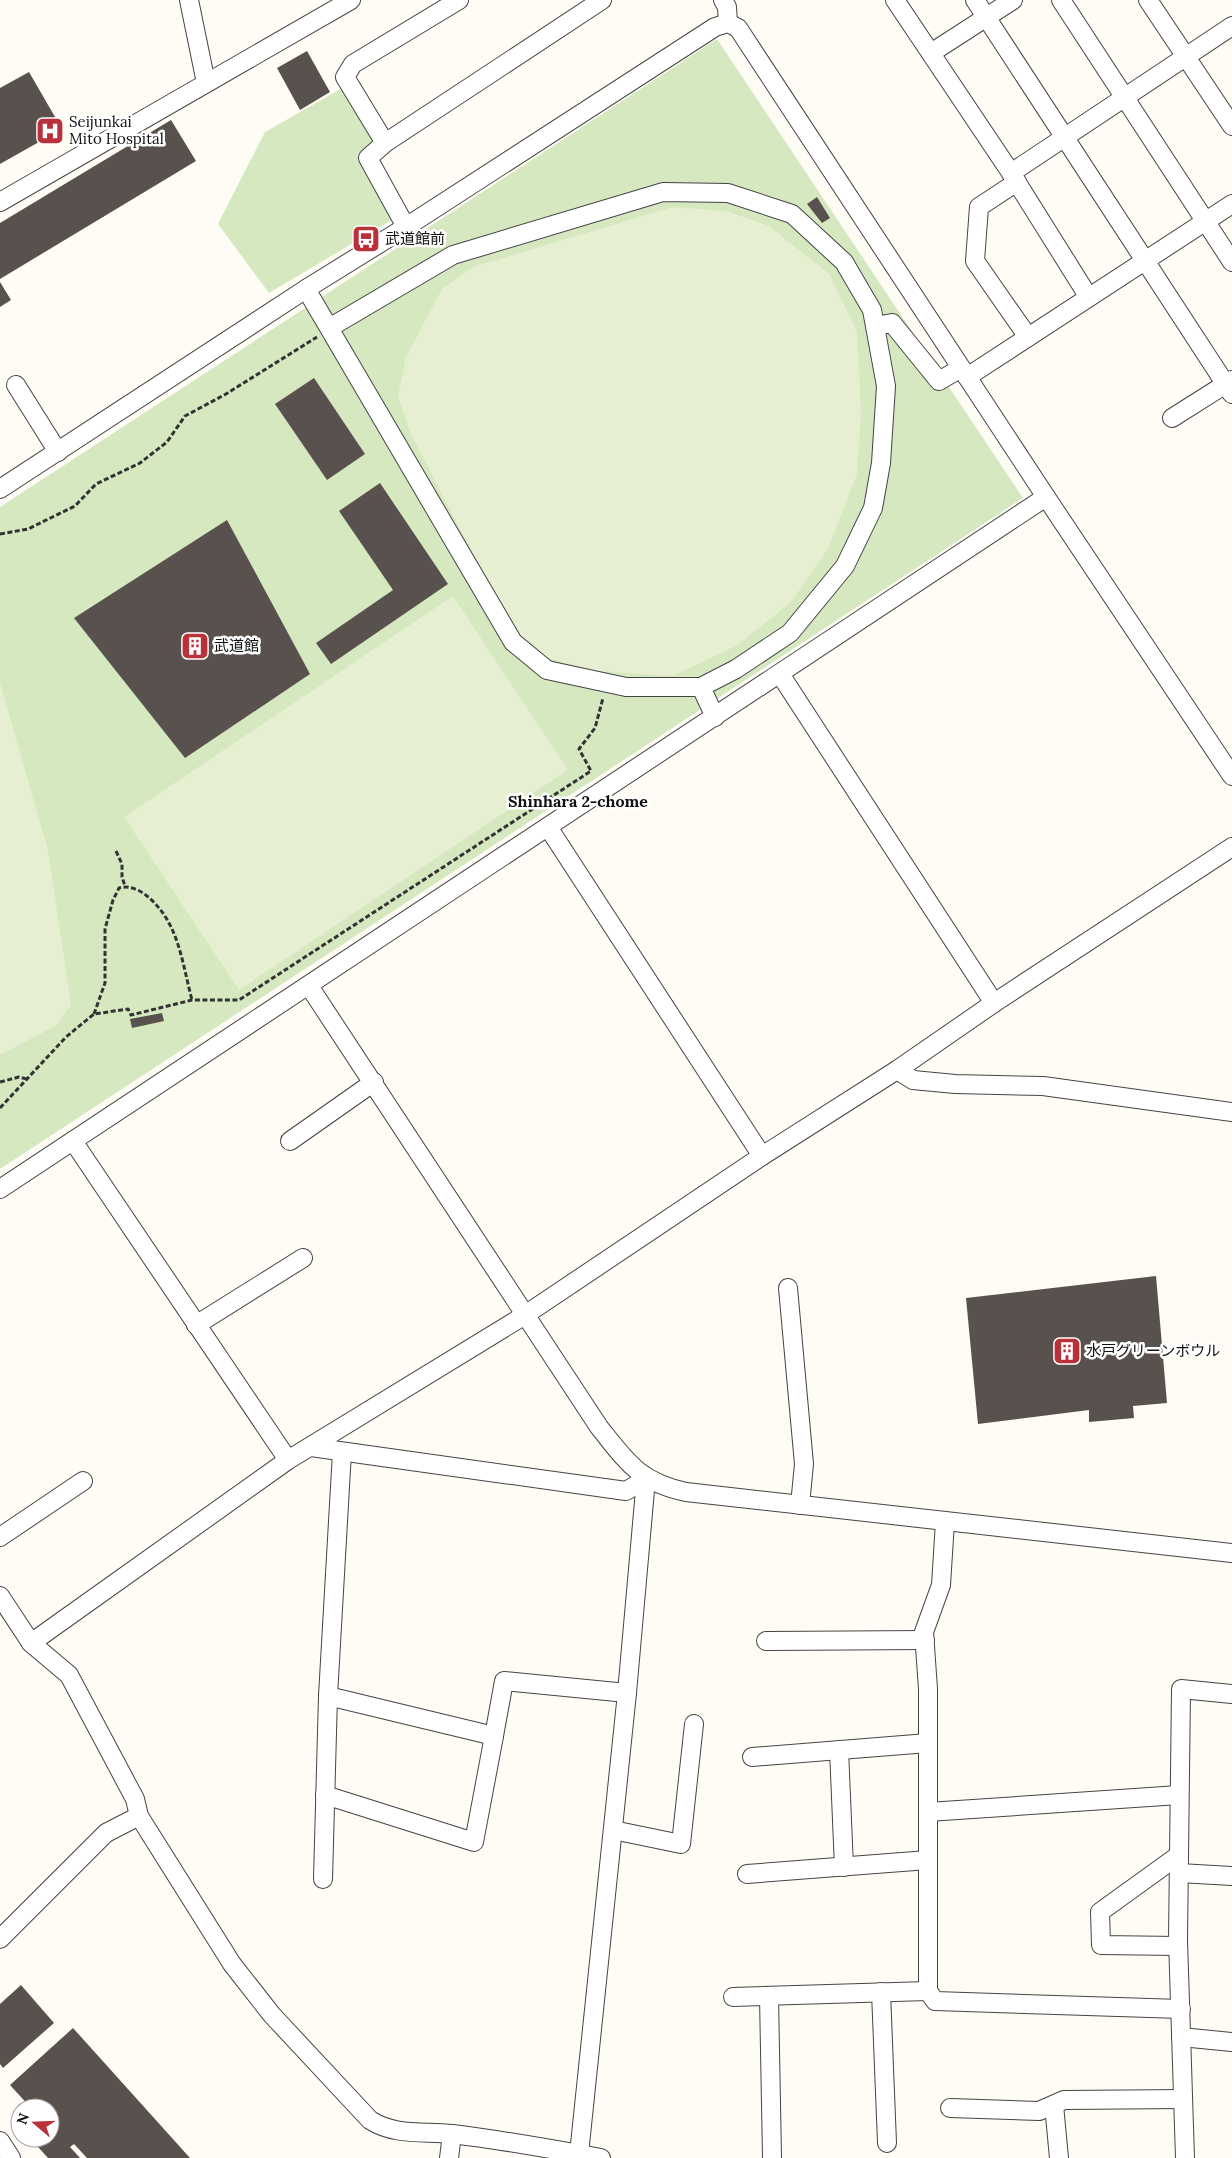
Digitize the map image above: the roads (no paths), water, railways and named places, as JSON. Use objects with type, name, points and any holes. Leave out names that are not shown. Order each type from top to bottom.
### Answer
[{"type":"street","points":[[189,0],[206,83]]},
{"type":"street","points":[[0,202],[351,0]]},
{"type":"street","points":[[385,143],[345,77],[353,64],[459,0]]},
{"type":"street","points":[[406,227],[368,158],[385,143],[602,0]]},
{"type":"street","points":[[723,0],[728,7],[728,22]]},
{"type":"street","points":[[895,0],[1014,177],[1088,296]]},
{"type":"street","points":[[974,0],[1230,386],[1172,418]]},
{"type":"street","points":[[931,53],[1013,0]]},
{"type":"street","points":[[1061,0],[1232,262]]},
{"type":"street","points":[[1148,0],[1232,126]]},
{"type":"street","points":[[0,489],[306,289],[406,227],[715,27],[728,22]]},
{"type":"street","points":[[728,22],[738,28],[1232,776]]},
{"type":"street","points":[[1028,337],[975,261],[979,207],[1064,137],[1232,26]]},
{"type":"street","points":[[306,289],[513,642],[547,670],[626,688],[701,687],[736,669],[790,633],[845,566],[873,508],[881,463],[886,386],[872,310],[844,262],[792,214],[728,193],[663,192],[454,255],[329,328]]},
{"type":"street","points":[[875,326],[892,323],[939,381],[964,372],[1028,337],[1088,296],[1232,204]]},
{"type":"street","points":[[16,384],[58,452]]},
{"type":"street","points":[[0,1189],[1046,497]]},
{"type":"street","points":[[780,674],[994,1003]]},
{"type":"street","points":[[701,687],[715,717]]},
{"type":"street","points":[[548,827],[762,1156]]},
{"type":"street","points":[[31,1643],[288,1460],[525,1314],[1232,847]]},
{"type":"street","points":[[309,986],[374,1082],[599,1427],[620,1453],[646,1479],[686,1492],[1232,1553]]},
{"type":"street","points":[[897,1070],[913,1080],[955,1084],[1043,1086],[1232,1112]]},
{"type":"street","points":[[290,1141],[374,1082]]},
{"type":"street","points":[[73,1141],[288,1460]]},
{"type":"street","points":[[196,1325],[303,1258]]},
{"type":"street","points":[[788,1288],[804,1464],[800,1505]]},
{"type":"street","points":[[311,1447],[626,1491],[646,1479]]},
{"type":"street","points":[[323,1879],[328,1696],[342,1452]]},
{"type":"street","points":[[580,2154],[627,1693],[646,1479]]},
{"type":"street","points":[[0,1537],[83,1481]]},
{"type":"street","points":[[945,1522],[941,1585],[924,1632],[928,1689],[928,1991],[935,2001],[1180,2009]]},
{"type":"street","points":[[0,1596],[31,1643],[69,1675],[135,1799],[139,1816],[232,1964],[272,2015],[370,2120],[382,2128],[396,2131],[452,2134],[601,2158]]},
{"type":"street","points":[[766,1641],[925,1640]]},
{"type":"street","points":[[325,1796],[474,1842],[504,1681],[627,1693]]},
{"type":"street","points":[[1186,2158],[1178,1946],[1181,1689],[1232,1694]]},
{"type":"street","points":[[328,1696],[494,1736]]},
{"type":"street","points":[[613,1830],[681,1844],[694,1724]]},
{"type":"street","points":[[752,1757],[928,1743]]},
{"type":"street","points":[[839,1750],[844,1867]]},
{"type":"street","points":[[928,1812],[1179,1795]]},
{"type":"street","points":[[0,1939],[106,1833],[139,1816]]},
{"type":"street","points":[[1178,1946],[1101,1945],[1100,1912],[1179,1855]]},
{"type":"street","points":[[747,1874],[928,1860]]},
{"type":"street","points":[[1179,1873],[1232,1876]]},
{"type":"street","points":[[734,1997],[928,1991]]},
{"type":"street","points":[[881,1992],[887,2143]]},
{"type":"street","points":[[769,1996],[772,2158]]},
{"type":"street","points":[[1181,2037],[1232,2042]]},
{"type":"street","points":[[950,2108],[1039,2111],[1064,2100],[1183,2099]]},
{"type":"street","points":[[1054,2105],[1058,2158]]},
{"type":"street","points":[[449,2158],[452,2134]]},
{"type":"street","points":[[0,2141],[11,2158]]},
{"type":"place","name":"Seijunkai Mito Hospital","points":[[50,131]]},
{"type":"place","name":"武道館前","points":[[366,239]]},
{"type":"place","name":"武道館","points":[[195,646]]},
{"type":"place","name":"水戸グリーンボウル","points":[[1067,1351]]},
{"type":"district","name":"Shinhara 2-chome","points":[[578,801]]}]
